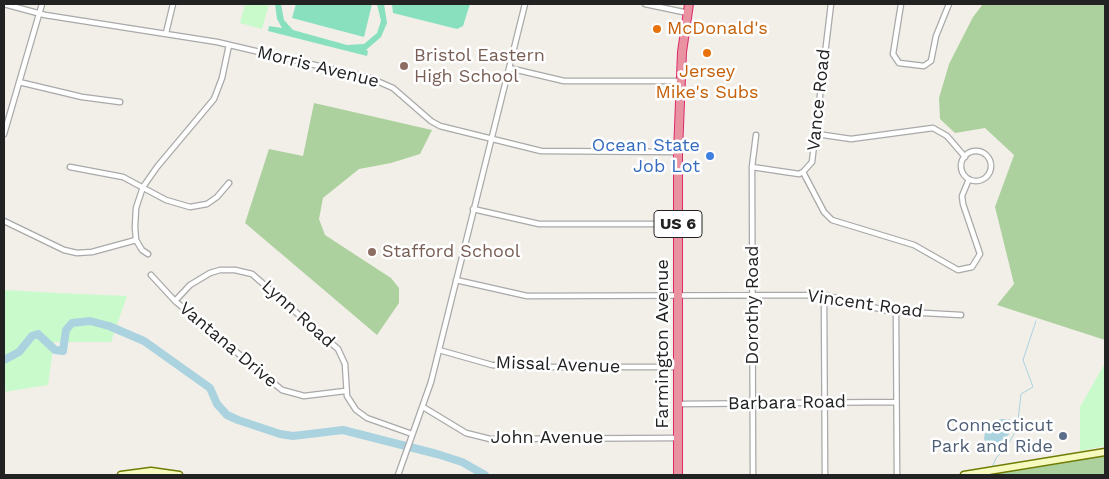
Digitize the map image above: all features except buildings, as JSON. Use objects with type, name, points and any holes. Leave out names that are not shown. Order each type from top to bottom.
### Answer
[{"type":"highway","name":"Farmington Avenue","points":[[678,475],[678,152],[681,81],[689,4]]},
{"type":"main road","points":[[964,475],[1105,452]]},
{"type":"main road","points":[[121,475],[146,471],[179,475]]},
{"type":"street","name":"Morris Avenue","points":[[4,4],[40,14],[229,44],[370,78],[393,88],[431,121],[440,126],[491,139],[551,152],[678,152]]},
{"type":"street","points":[[4,134],[42,4]]},
{"type":"street","points":[[166,33],[174,4]]},
{"type":"street","points":[[398,475],[423,407],[439,350],[525,4]]},
{"type":"street","points":[[646,4],[688,13]]},
{"type":"street","name":"Vance Road","points":[[752,167],[794,174],[804,172],[812,162],[824,47],[831,4]]},
{"type":"street","points":[[900,4],[893,54],[899,63],[924,66],[931,61],[936,36],[949,4]]},
{"type":"street","points":[[148,254],[142,250],[136,240],[136,208],[143,187],[157,167],[214,99],[222,78],[229,44]]},
{"type":"street","points":[[509,68],[564,80],[681,81]]},
{"type":"street","points":[[19,82],[82,97],[120,102]]},
{"type":"street","points":[[816,134],[859,138],[933,128],[947,136],[965,157]]},
{"type":"street","name":"Dorothy Road","points":[[753,475],[752,167],[756,135]]},
{"type":"street","points":[[973,152],[981,153],[990,163],[990,172],[983,179],[974,181],[969,179],[962,169],[965,157],[973,152]]},
{"type":"street","points":[[70,168],[115,174],[179,205],[195,207],[207,204],[217,197],[229,183]]},
{"type":"street","points":[[804,172],[824,212],[832,220],[914,245],[958,270],[972,267],[980,254],[962,204],[962,196],[969,179]]},
{"type":"street","points":[[473,209],[539,224],[678,224]]},
{"type":"street","points":[[4,221],[64,250],[77,253],[92,252],[136,240]]},
{"type":"street","name":"Lynn Road","points":[[175,301],[190,285],[220,270],[235,270],[252,274],[338,349],[345,364],[345,391]]},
{"type":"street","name":"Vantana Drive","points":[[151,275],[175,301],[282,390],[304,396],[345,391]]},
{"type":"street","name":"Vincent Road","points":[[456,280],[527,296],[824,295],[896,312],[962,315]]},
{"type":"street","points":[[824,295],[825,475]]},
{"type":"street","points":[[896,312],[897,475]]},
{"type":"street","name":"Missal Avenue","points":[[439,350],[513,368],[679,367]]},
{"type":"street","points":[[345,391],[350,403],[360,414],[412,434]]},
{"type":"street","name":"Barbara Road","points":[[679,404],[753,405],[896,402]]},
{"type":"street","name":"John Avenue","points":[[423,407],[466,433],[490,439],[678,438]]},
{"type":"green space","points":[[245,4],[269,4],[262,29],[240,23]]},
{"type":"green space","points":[[275,4],[281,4],[284,20],[293,30],[347,45],[364,44],[377,33],[381,21],[377,4],[384,4],[387,23],[381,37],[366,50],[368,51],[367,56],[268,31],[269,26],[282,28],[277,19]]},
{"type":"green space","points":[[296,4],[372,4],[364,37],[292,18]]},
{"type":"green space","points":[[392,4],[470,4],[463,26],[457,29],[393,13]]},
{"type":"green space","points":[[983,4],[1105,4],[1105,340],[997,305],[1014,284],[995,207],[1014,155],[985,128],[955,133],[940,119],[939,98],[949,64],[973,17]]},
{"type":"green space","points":[[314,103],[432,130],[420,154],[391,163],[359,169],[323,198],[319,219],[325,235],[391,278],[399,288],[399,303],[377,335],[245,223],[269,149],[303,156]]},
{"type":"green space","points":[[4,290],[127,296],[111,342],[54,342],[48,385],[4,392]]},
{"type":"green space","points":[[1105,363],[1105,446],[1080,451],[1080,407]]},
{"type":"green space","points":[[1105,456],[1105,475],[982,475]]},
{"type":"water","points":[[1009,419],[1012,422],[1009,434],[1000,446],[991,448],[984,439],[986,423]]},
{"type":"waterway","points":[[4,360],[19,352],[32,336],[38,334],[55,350],[63,351],[66,330],[72,323],[90,321],[109,326],[144,341],[210,388],[217,404],[227,415],[238,420],[280,434],[293,436],[343,430],[437,454],[462,462],[485,475]]},
{"type":"waterway","points":[[992,468],[996,458],[1006,448],[1014,434],[1018,421],[1021,394],[1033,387],[1023,360],[1036,321]]},
{"type":"place","name":"McDonald's","points":[[657,29]]},
{"type":"place","name":"Jersey Mike's Subs","points":[[707,53]]},
{"type":"place","name":"Bristol Eastern High School","points":[[404,66]]},
{"type":"place","name":"Ocean State Job Lot","points":[[710,156]]},
{"type":"place","name":"Stafford School","points":[[372,252]]},
{"type":"place","name":"Connecticut Park and Ride","points":[[1063,436]]}]
